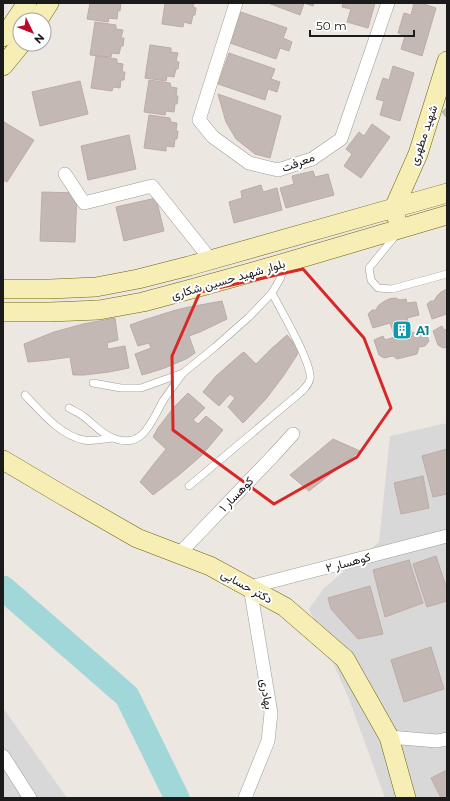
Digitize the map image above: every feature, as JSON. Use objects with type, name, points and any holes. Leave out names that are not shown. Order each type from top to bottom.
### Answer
[{"type":"main road","points":[[3,37],[27,3]]},
{"type":"main road","points":[[43,12],[49,3]]},
{"type":"main road","points":[[3,66],[14,52]]},
{"type":"main road","name":"شهید مطهری","points":[[394,208],[418,154],[447,61]]},
{"type":"main road","name":"بلوار شهید حسین شکاری","points":[[3,289],[96,287],[138,280],[447,193]]},
{"type":"main road","points":[[394,208],[400,230]]},
{"type":"main road","name":"بلوار شهید حسین شکاری","points":[[3,312],[99,310],[143,302],[400,230],[447,215]]},
{"type":"main road","name":"دکتر حسابی","points":[[3,460],[138,538],[210,566],[285,607],[345,659],[389,737],[406,798]]},
{"type":"street","name":"معرفت","points":[[236,3],[199,120],[213,137],[248,163],[278,170],[312,159],[341,139],[388,3]]},
{"type":"street","points":[[65,174],[84,203],[152,186],[211,260]]},
{"type":"street","name":"کوهسار ۱","points":[[179,554],[293,434]]},
{"type":"street","name":"کوهسار ۲","points":[[250,587],[447,536]]},
{"type":"street","name":"بهادری","points":[[245,798],[268,741],[271,713],[250,587]]},
{"type":"street","points":[[389,737],[437,741],[447,739]]},
{"type":"street","points":[[3,756],[30,798]]},
{"type":"lane","points":[[400,230],[369,268],[370,280],[378,288],[392,289],[447,274]]},
{"type":"lane","points":[[25,395],[51,422],[70,435],[84,440],[96,441],[112,438],[128,441],[137,438],[148,430],[164,400],[183,373],[243,322],[272,293],[280,279],[286,262]]},
{"type":"lane","points":[[189,486],[294,398],[306,386],[310,379],[310,372],[306,358],[272,293]]},
{"type":"lane","points":[[93,383],[121,388],[141,388],[183,373]]},
{"type":"lane","points":[[69,408],[83,416],[112,438]]},
{"type":"highlighted area","points":[[303,269],[364,338],[391,408],[357,457],[274,504],[173,430],[172,356],[200,292]]},
{"type":"shaded area","points":[[447,423],[447,798],[385,798],[349,699],[309,609],[324,588],[379,542],[390,436]]},
{"type":"shaded area","points":[[3,708],[67,798],[3,798]]},
{"type":"building","points":[[90,3],[121,3],[120,11],[118,10],[117,19],[109,18],[108,22],[87,19]]},
{"type":"building","points":[[165,3],[194,3],[193,7],[196,8],[195,15],[193,15],[191,24],[184,22],[183,27],[162,24]]},
{"type":"building","points":[[268,3],[304,3],[300,15]]},
{"type":"building","points":[[304,3],[314,3],[313,6]]},
{"type":"building","points":[[343,3],[375,3],[368,28],[347,22],[351,9],[342,7]]},
{"type":"building","points":[[414,3],[421,3],[436,8],[422,56],[401,49],[405,36],[398,33],[404,13],[411,15]]},
{"type":"building","points":[[241,12],[287,28],[283,38],[292,42],[289,51],[280,48],[276,59],[230,43]]},
{"type":"building","points":[[95,22],[116,25],[116,29],[123,30],[121,38],[124,38],[123,46],[121,46],[119,54],[112,53],[111,57],[90,55]]},
{"type":"building","points":[[150,45],[171,48],[171,52],[178,53],[176,61],[179,62],[178,69],[176,69],[174,77],[167,76],[166,81],[145,78]]},
{"type":"building","points":[[229,53],[275,69],[271,79],[280,82],[277,92],[268,89],[265,100],[218,84]]},
{"type":"building","points":[[96,56],[117,59],[117,63],[123,64],[122,72],[125,72],[124,80],[121,80],[120,88],[113,87],[112,91],[91,88]]},
{"type":"building","points":[[393,66],[414,73],[400,121],[380,115],[384,101],[376,99],[383,78],[389,80]]},
{"type":"building","points":[[149,80],[170,83],[171,87],[177,88],[177,104],[175,104],[174,112],[166,111],[165,115],[144,112]]},
{"type":"building","points":[[80,81],[88,114],[40,126],[32,92]]},
{"type":"building","points":[[218,94],[281,116],[270,158],[255,154],[236,139],[226,122]]},
{"type":"building","points":[[447,107],[447,118],[442,112]]},
{"type":"building","points":[[149,115],[170,118],[171,122],[177,123],[177,139],[175,139],[174,147],[166,146],[166,151],[144,148]]},
{"type":"building","points":[[4,122],[34,140],[7,182],[3,180]]},
{"type":"building","points":[[372,124],[390,137],[361,178],[344,166],[352,154],[346,149],[359,132],[364,136]]},
{"type":"building","points":[[129,135],[136,169],[88,180],[81,146]]},
{"type":"building","points":[[313,171],[315,177],[328,174],[334,195],[286,208],[280,188],[294,184],[292,176]]},
{"type":"building","points":[[261,185],[263,192],[277,188],[282,210],[234,223],[229,202],[242,198],[241,191]]},
{"type":"building","points":[[42,192],[77,193],[75,242],[40,241]]},
{"type":"building","points":[[156,198],[164,231],[124,241],[116,207]]},
{"type":"building","points":[[447,289],[447,314],[432,319],[427,304],[434,301],[441,292]]},
{"type":"building","name":"A1","points":[[395,298],[400,300],[406,299],[407,303],[416,302],[419,315],[407,318],[412,333],[417,332],[417,329],[423,326],[429,341],[425,346],[419,347],[417,354],[397,359],[393,356],[384,358],[379,355],[374,340],[383,336],[385,340],[395,337],[390,323],[373,328],[368,314],[372,310],[376,310],[383,302]]},
{"type":"building","points":[[222,301],[227,319],[189,336],[195,353],[186,359],[162,369],[142,375],[135,354],[151,348],[149,343],[138,346],[130,325],[176,310]]},
{"type":"building","points":[[115,318],[118,340],[107,343],[108,349],[125,346],[129,368],[109,372],[73,375],[70,357],[28,362],[24,344],[54,332],[83,324]]},
{"type":"building","points":[[442,326],[444,330],[447,329],[447,347],[443,348],[438,345],[433,331]]},
{"type":"building","points":[[287,335],[298,348],[297,355],[266,399],[243,423],[228,407],[235,398],[230,394],[219,406],[203,392],[216,376],[241,354],[244,352],[256,364]]},
{"type":"building","points":[[188,393],[205,408],[193,420],[198,424],[206,416],[223,430],[202,455],[153,495],[140,482],[166,449],[153,437],[174,407]]},
{"type":"building","points":[[333,439],[360,451],[309,491],[290,475]]},
{"type":"building","points":[[447,449],[447,494],[433,497],[422,456]]},
{"type":"building","points":[[423,476],[429,508],[401,514],[394,483]]},
{"type":"building","points":[[436,556],[447,589],[447,601],[427,607],[413,564]]},
{"type":"building","points":[[409,560],[423,603],[385,617],[373,570]]},
{"type":"building","points":[[370,586],[383,634],[358,639],[331,609],[328,598]]},
{"type":"building","points":[[431,647],[444,689],[404,702],[391,660]]},
{"type":"building","points":[[447,770],[447,798],[441,798],[431,778]]},
{"type":"waterway","points":[[3,588],[127,696],[177,798]]},
{"type":"place","name":"A1","points":[[402,330]]}]
